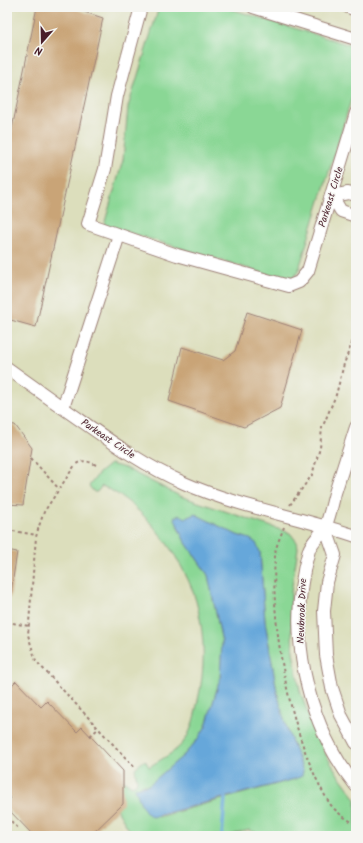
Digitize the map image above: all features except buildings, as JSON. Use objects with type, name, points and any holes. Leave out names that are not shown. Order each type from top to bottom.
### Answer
[{"type":"street","name":"Parkeast Circle","points":[[141,7],[117,96],[105,169],[88,224],[177,256],[289,286],[299,282],[308,271],[356,113]]},
{"type":"street","points":[[253,7],[280,11],[356,38]]},
{"type":"street","points":[[348,7],[356,10]]},
{"type":"street","points":[[356,195],[348,193],[332,196],[341,211],[356,216]]},
{"type":"street","points":[[63,408],[119,235]]},
{"type":"street","name":"Parkeast Circle","points":[[7,368],[133,456],[184,484],[212,494],[356,536]]},
{"type":"street","name":"Newbrook Drive","points":[[356,426],[326,526],[309,548],[303,576],[300,616],[301,651],[307,689],[320,726],[346,774],[356,786]]},
{"type":"street","points":[[326,526],[335,555],[327,582],[324,611],[326,655],[332,688],[341,715],[356,743]]},
{"type":"path","points":[[31,458],[59,489]]},
{"type":"path","points":[[96,465],[88,461],[79,462],[75,465],[44,512],[37,535],[28,634],[36,661],[135,768]]},
{"type":"path","points":[[7,530],[37,535]]},
{"type":"path","points":[[7,622],[29,626]]},
{"type":"path","points":[[90,736],[98,728]]},
{"type":"path","points":[[7,817],[19,829]]},
{"type":"shaded area","points":[[7,7],[356,7],[356,836],[7,836]]},
{"type":"green space","points":[[159,7],[224,7],[347,44],[356,51],[356,84],[298,272],[293,278],[283,279],[104,225],[123,160],[128,107]]},
{"type":"green space","points":[[110,464],[125,468],[180,496],[290,533],[297,542],[298,548],[291,593],[291,613],[293,652],[300,691],[311,722],[326,755],[356,799],[356,836],[264,836],[249,830],[228,836],[136,836],[128,828],[117,810],[123,780],[132,786],[137,783],[135,768],[145,760],[149,767],[164,758],[178,748],[188,735],[193,720],[202,677],[203,643],[198,609],[193,592],[175,555],[148,521],[118,494],[102,486],[97,492],[94,492],[89,486],[99,473]],"holes":[[[195,514],[237,535],[250,539],[260,552],[265,621],[277,692],[286,726],[303,771],[295,779],[158,817],[141,785],[149,785],[185,754],[198,739],[206,726],[220,679],[222,642],[208,575],[184,540],[177,525],[186,518]]]},
{"type":"water","points":[[195,514],[237,535],[250,539],[256,543],[260,552],[265,621],[277,692],[286,726],[303,771],[302,776],[295,779],[152,817],[143,808],[135,788],[149,785],[185,754],[198,739],[206,726],[220,679],[222,642],[208,575],[184,540],[174,517],[180,515],[186,518]]},
{"type":"waterway","points":[[222,836],[225,798]]}]
